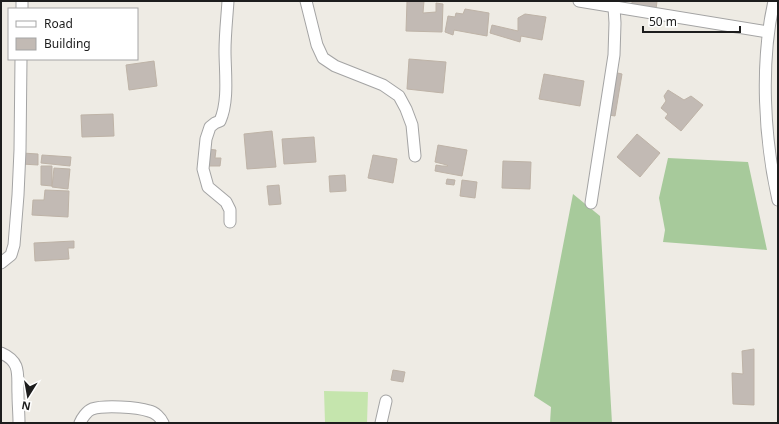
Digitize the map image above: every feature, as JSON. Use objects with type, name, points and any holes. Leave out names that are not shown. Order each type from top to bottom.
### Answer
[{"type":"street","points":[[228,1],[225,50],[226,82],[223,113],[220,121],[215,123],[210,128],[206,139],[203,169],[208,186],[226,202],[230,210],[230,222]]},
{"type":"street","points":[[306,1],[317,46],[323,58],[335,66],[383,85],[399,96],[406,108],[412,125],[415,156]]},
{"type":"street","points":[[579,1],[768,32]]},
{"type":"street","points":[[774,1],[768,32],[766,106],[773,178],[778,200]]},
{"type":"street","points":[[591,202],[614,55],[614,7]]},
{"type":"street","points":[[1,263],[11,254],[14,245],[20,150],[21,60]]},
{"type":"street","points":[[1,353],[14,361],[18,372],[19,423]]},
{"type":"street","points":[[381,423],[386,401]]},
{"type":"street","points":[[80,423],[82,418],[91,409],[106,406],[150,411],[161,419],[163,423]]},
{"type":"green space","points":[[668,158],[748,162],[767,250],[663,242],[665,230],[659,198]]},
{"type":"green space","points":[[573,194],[600,216],[612,423],[550,423],[551,407],[534,396]]},
{"type":"green space","points":[[324,391],[368,392],[367,423],[325,423]]},
{"type":"building","points":[[407,1],[424,1],[423,13],[436,12],[436,3],[443,4],[442,32],[406,31]]},
{"type":"building","points":[[632,1],[657,1],[656,10],[632,8]]},
{"type":"building","points":[[465,9],[489,13],[487,36],[454,30],[453,35],[445,32],[448,16],[455,17],[456,13],[463,14]]},
{"type":"building","points":[[525,14],[546,17],[542,40],[521,36],[520,42],[490,33],[492,25],[518,31],[518,18]]},
{"type":"building","points":[[409,59],[446,62],[443,93],[407,89]]},
{"type":"building","points":[[154,61],[157,86],[129,90],[126,65]]},
{"type":"building","points":[[609,71],[622,74],[615,116],[602,114]]},
{"type":"building","points":[[544,74],[584,81],[580,106],[539,99]]},
{"type":"building","points":[[668,90],[684,100],[691,96],[703,105],[681,131],[665,118],[668,114],[661,108],[666,101],[664,96]]},
{"type":"building","points":[[113,114],[114,136],[82,137],[81,115]]},
{"type":"building","points":[[272,131],[276,167],[247,169],[244,134]]},
{"type":"building","points":[[637,134],[660,153],[640,177],[617,157]]},
{"type":"building","points":[[314,137],[316,162],[284,164],[282,139]]},
{"type":"building","points":[[438,145],[467,150],[462,176],[435,171],[436,165],[448,166],[435,162]]},
{"type":"building","points":[[207,149],[216,150],[215,158],[221,158],[220,166],[207,166]]},
{"type":"building","points":[[22,153],[38,154],[38,165],[22,164]]},
{"type":"building","points":[[42,155],[71,157],[70,166],[41,163]]},
{"type":"building","points":[[373,155],[397,159],[393,183],[368,178]]},
{"type":"building","points":[[503,161],[531,162],[530,189],[502,188]]},
{"type":"building","points":[[41,166],[52,166],[52,186],[41,185]]},
{"type":"building","points":[[54,168],[70,169],[68,189],[52,187]]},
{"type":"building","points":[[345,175],[346,191],[330,192],[329,176]]},
{"type":"building","points":[[447,179],[455,180],[454,185],[446,184]]},
{"type":"building","points":[[462,180],[477,182],[475,198],[460,196]]},
{"type":"building","points":[[279,185],[281,204],[269,205],[267,186]]},
{"type":"building","points":[[45,190],[69,191],[68,217],[32,215],[33,200],[44,200]]},
{"type":"building","points":[[74,241],[74,248],[68,248],[69,259],[35,261],[34,243]]},
{"type":"building","points":[[754,349],[754,405],[733,404],[732,373],[743,374],[742,351]]},
{"type":"building","points":[[393,370],[405,372],[403,382],[391,380]]}]
